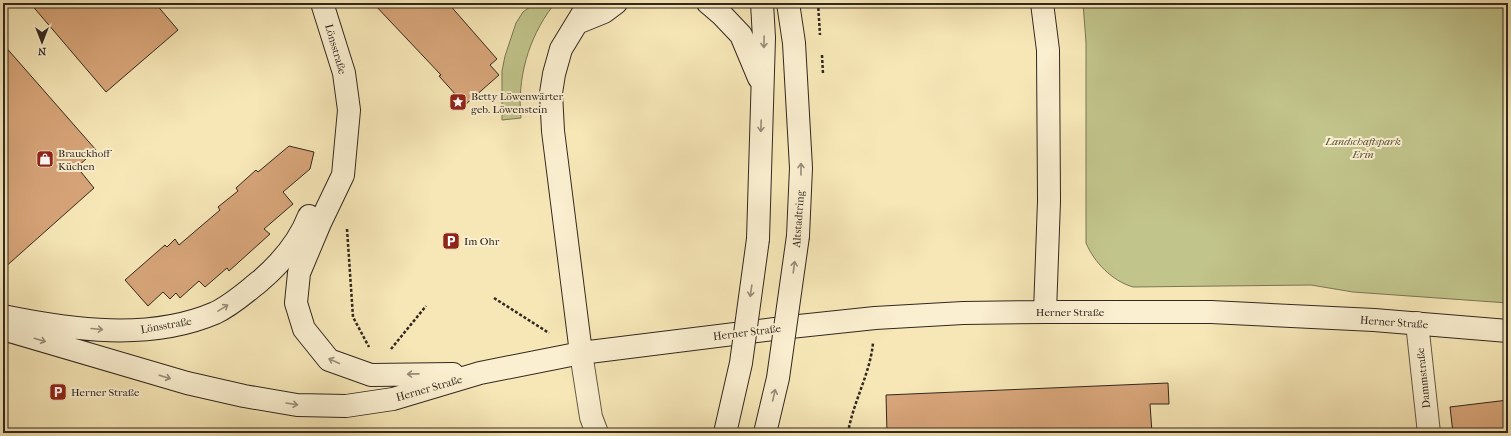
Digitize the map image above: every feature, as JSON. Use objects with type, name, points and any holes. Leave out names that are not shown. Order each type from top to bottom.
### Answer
[{"type":"main road","name":"Lönsstraße","points":[[309,3],[330,66],[336,117],[320,224]]},
{"type":"main road","name":"Lönsstraße","points":[[322,3],[344,73],[349,110],[343,175],[299,273],[296,303],[304,329],[329,360],[374,370],[480,373]]},
{"type":"main road","points":[[589,3],[561,48],[551,93],[553,131],[581,353],[591,417],[597,433]]},
{"type":"main road","points":[[576,23],[604,12],[616,3]]},
{"type":"main road","points":[[708,3],[741,35],[762,87]]},
{"type":"main road","points":[[726,433],[741,363],[758,239],[764,38],[762,3]]},
{"type":"main road","name":"Altstadtring","points":[[765,433],[778,378],[798,236],[801,168],[794,44],[788,3]]},
{"type":"main road","points":[[794,44],[798,3]]},
{"type":"main road","points":[[1042,3],[1048,58],[1049,201],[1045,312]]},
{"type":"main road","name":"Lönsstraße","points":[[3,316],[64,326],[105,330],[143,330],[182,324],[216,312],[242,296],[280,262],[302,233],[328,171],[346,144]]},
{"type":"main road","name":"Herner Straße","points":[[3,329],[187,383],[244,396],[297,405],[346,406],[393,399],[480,373],[581,353],[875,318],[1045,312],[1210,312],[1417,323],[1508,331]]},
{"type":"main road","name":"Dammstraße","points":[[1417,323],[1429,433]]},
{"type":"path","points":[[346,222],[353,317],[374,370],[426,306]]},
{"type":"path","points":[[494,298],[581,353]]},
{"type":"path","points":[[848,433],[850,417],[872,355]]},
{"type":"green space","points":[[535,3],[548,3],[552,7],[536,32],[526,60],[521,89],[521,118],[502,120],[502,71],[505,56],[516,23],[523,12]]},
{"type":"green space","name":"Landschaftspark Erin","points":[[1083,3],[1508,3],[1508,303],[1353,292],[1311,285],[1133,287],[1118,280],[1099,264],[1086,243],[1086,42]]},
{"type":"building","points":[[30,3],[155,3],[178,30],[106,92]]},
{"type":"building","points":[[373,3],[448,3],[497,59],[490,65],[499,75],[465,105],[439,76],[441,75]]},
{"type":"building","name":"Brauckhoff Küchen","points":[[3,44],[96,150],[77,167],[94,188],[3,269]]},
{"type":"building","points":[[289,146],[314,152],[310,169],[283,192],[293,204],[264,229],[270,234],[229,271],[227,268],[205,287],[199,281],[180,298],[176,293],[170,299],[163,292],[148,306],[125,280],[165,245],[167,247],[175,239],[179,245],[220,210],[218,207],[238,191],[236,188],[256,170],[258,172]]},
{"type":"building","points":[[1168,383],[1169,404],[1150,404],[1152,433],[887,433],[886,395]]},
{"type":"building","points":[[1508,400],[1508,433],[1453,433],[1450,407]]},
{"type":"place","name":"Betty Löwenwärter geb. Löwenstein","points":[[458,102]]},
{"type":"place","name":"Brauckhoff Küchen","points":[[45,159]]},
{"type":"place","name":"Im Ohr","points":[[451,241]]},
{"type":"place","name":"Herner Straße","points":[[58,392]]}]
